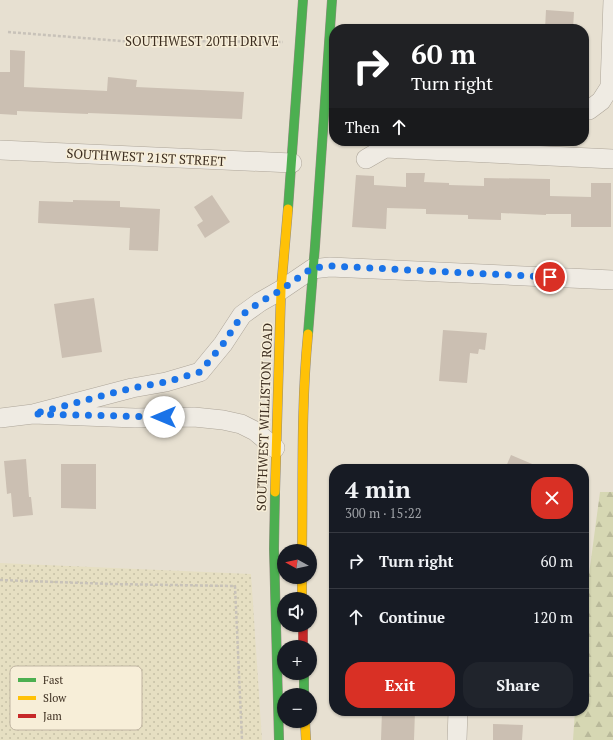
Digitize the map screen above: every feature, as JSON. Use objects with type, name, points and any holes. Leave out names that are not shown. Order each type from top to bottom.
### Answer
[{"type":"highway","name":"SOUTHWEST WILLISTON ROAD","points":[[279,740],[274,549],[275,448],[281,290],[292,163],[303,0]]},
{"type":"highway","points":[[331,24],[332,0]]},
{"type":"highway","points":[[302,544],[305,364],[312,268],[329,97]]},
{"type":"highway","points":[[305,728],[306,740]]},
{"type":"street","points":[[589,110],[601,101],[610,87],[612,66],[613,0]]},
{"type":"street","points":[[366,159],[385,148],[613,159]]},
{"type":"street","name":"SOUTHWEST 21ST STREET","points":[[0,150],[292,163]]},
{"type":"street","points":[[0,418],[33,414],[132,388],[166,382],[200,372],[223,344],[242,315],[312,268],[330,266],[613,280]]},
{"type":"street","points":[[33,414],[134,418],[194,417],[223,420],[241,424],[255,431],[275,448]]},
{"type":"street","points":[[458,716],[458,740]]},
{"type":"path","name":"SOUTHWEST 20TH DRIVE","points":[[8,32],[146,43],[178,41],[278,41],[300,43]]},
{"type":"path","points":[[0,580],[110,584],[236,586],[242,740]]},
{"type":"shaded area","points":[[0,563],[251,574],[262,740],[0,740]]},
{"type":"green space","points":[[600,492],[613,492],[613,740],[573,740],[575,716],[589,716],[589,574]]},
{"type":"building","points":[[546,10],[574,12],[573,24],[545,24]]},
{"type":"building","points":[[10,50],[25,51],[24,87],[107,91],[108,77],[137,80],[136,87],[244,92],[242,119],[17,111],[17,115],[0,114],[0,72],[10,72]]},
{"type":"building","points":[[406,173],[425,173],[424,182],[449,183],[449,185],[484,186],[484,178],[550,179],[550,196],[591,197],[591,183],[611,183],[611,227],[571,227],[571,214],[546,215],[501,213],[501,220],[468,219],[468,215],[426,214],[426,209],[387,208],[386,229],[352,227],[356,175],[374,176],[374,185],[406,187]]},
{"type":"building","points":[[212,195],[230,222],[205,238],[197,225],[203,221],[194,207]]},
{"type":"building","points":[[73,200],[120,201],[120,207],[160,209],[158,251],[129,250],[130,228],[38,223],[39,201],[73,202]]},
{"type":"building","points":[[94,298],[102,352],[62,358],[54,304]]},
{"type":"building","points":[[443,330],[487,333],[485,350],[479,349],[478,354],[470,353],[467,383],[439,381]]},
{"type":"building","points":[[511,455],[532,464],[507,464]]},
{"type":"building","points":[[26,459],[29,497],[31,497],[33,515],[13,517],[11,493],[7,494],[4,461]]},
{"type":"building","points":[[61,464],[96,464],[96,509],[61,508]]},
{"type":"building","points":[[382,716],[415,716],[414,740],[381,740]]},
{"type":"building","points":[[493,724],[523,725],[522,740],[493,740]]},
{"type":"traffic: fast","points":[[288,209],[303,0]]},
{"type":"traffic: fast","points":[[330,24],[332,0]]},
{"type":"traffic: fast","points":[[308,334],[329,43]]},
{"type":"traffic: fast","points":[[275,492],[274,549],[279,740]]},
{"type":"traffic: fast","points":[[304,680],[304,688]]},
{"type":"traffic: slow","points":[[275,492],[281,290],[288,209]]},
{"type":"traffic: slow","points":[[302,544],[303,415],[308,334]]},
{"type":"traffic: slow","points":[[302,584],[302,592]]},
{"type":"traffic: slow","points":[[305,728],[306,740]]},
{"type":"traffic: jam","points":[[303,632],[303,640]]},
{"type":"route","points":[[164,417],[134,418],[33,414],[132,388],[166,382],[200,372],[223,344],[242,315],[312,268],[330,266],[550,277]]}]
